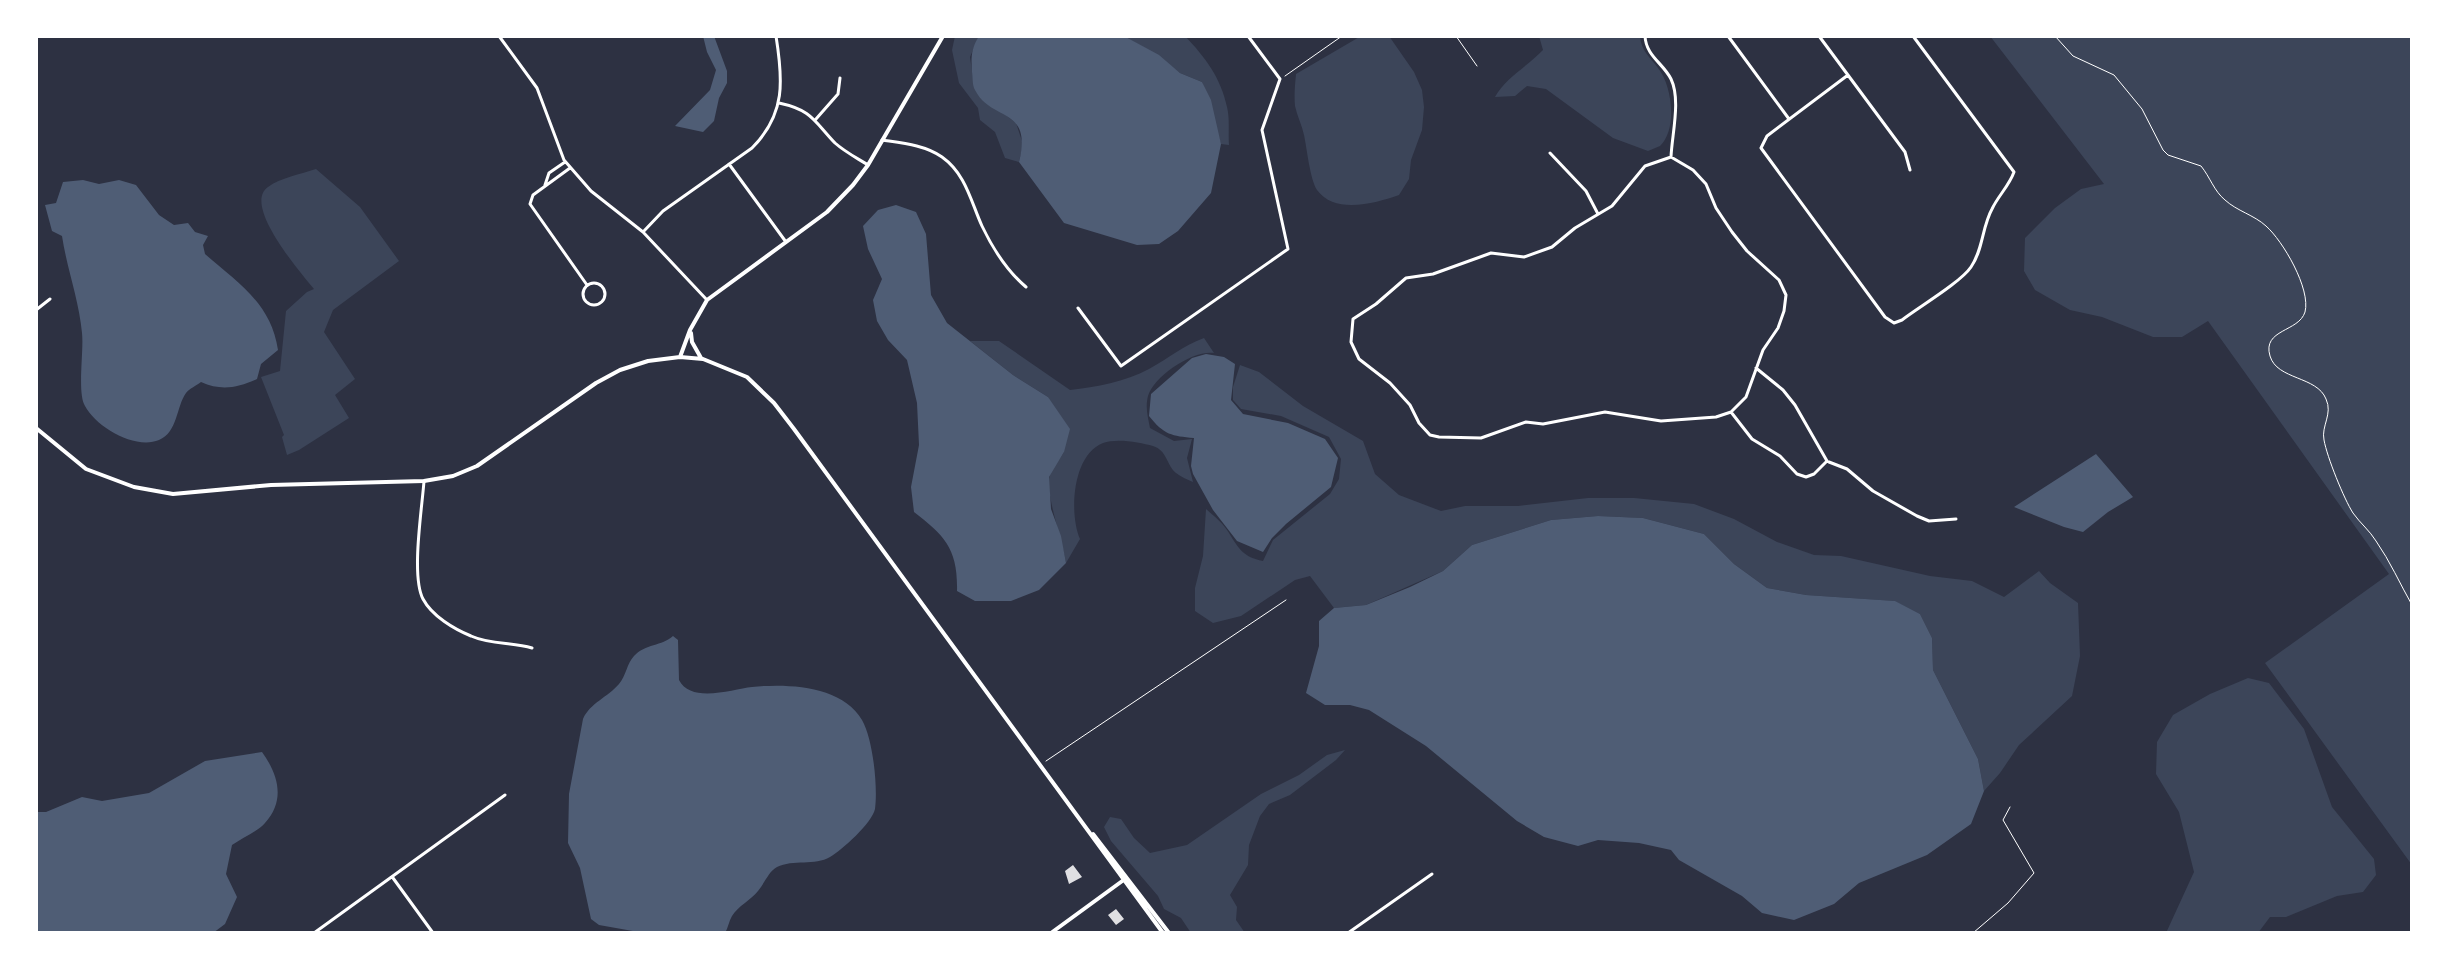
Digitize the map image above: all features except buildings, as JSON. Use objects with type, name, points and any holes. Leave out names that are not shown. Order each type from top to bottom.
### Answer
[{"type":"main road","points":[[680,357],[690,330],[707,300],[827,212],[868,165],[943,36]]},
{"type":"main road","points":[[690,330],[692,342],[703,359]]},
{"type":"main road","points":[[36,428],[86,469],[134,487],[173,494],[271,485],[424,481],[453,476],[477,466],[596,383],[620,370],[648,361],[680,357],[703,359],[747,377],[774,403],[1166,933]]},
{"type":"main road","points":[[1051,933],[1125,879]]},
{"type":"street","points":[[499,36],[537,88],[565,162],[591,191],[643,232],[707,300]]},
{"type":"street","points":[[643,232],[663,211],[764,136],[779,103],[781,83],[776,36]]},
{"type":"street","points":[[1078,308],[1121,366],[1288,249],[1262,130],[1280,79],[1248,36]]},
{"type":"street","points":[[1645,36],[1652,58],[1671,79],[1675,99],[1671,157]]},
{"type":"street","points":[[1728,36],[1789,119]]},
{"type":"street","points":[[1819,36],[1905,152],[1910,170]]},
{"type":"street","points":[[1848,75],[1764,138],[1762,150],[1885,317],[1894,323],[1970,269],[1979,251],[1983,228],[1992,207],[2014,172],[1913,36]]},
{"type":"street","points":[[816,119],[838,94],[840,78]]},
{"type":"street","points":[[779,103],[798,106],[816,119],[841,147],[868,165]]},
{"type":"street","points":[[882,140],[929,151],[954,167],[995,250],[1026,287]]},
{"type":"street","points":[[1550,153],[1586,191],[1598,214]]},
{"type":"street","points":[[1671,157],[1693,170],[1706,184],[1716,208],[1732,232],[1747,251],[1779,280],[1786,295],[1778,328],[1763,350],[1746,397],[1731,412],[1716,417],[1661,421],[1605,412],[1543,424],[1526,422],[1481,438],[1439,437],[1430,435],[1419,423],[1410,405],[1390,383],[1359,359],[1351,342],[1353,319],[1406,278],[1433,274],[1491,253],[1524,257],[1541,253],[1598,214],[1612,206],[1645,166],[1671,157]]},
{"type":"street","points":[[545,185],[549,173],[565,162]]},
{"type":"street","points":[[729,164],[786,242]]},
{"type":"street","points":[[570,168],[531,198],[531,208],[587,285]]},
{"type":"street","points":[[594,283],[603,287],[605,294],[600,303],[593,305],[586,301],[583,295],[587,285],[594,283]]},
{"type":"street","points":[[36,310],[50,299]]},
{"type":"street","points":[[1756,368],[1783,390],[1795,405],[1827,461],[1847,469],[1873,491],[1917,516],[1929,521],[1956,519]]},
{"type":"street","points":[[1731,412],[1752,439],[1780,456],[1797,474],[1806,477],[1814,474],[1827,461]]},
{"type":"street","points":[[424,481],[418,569],[422,597],[436,614],[472,637],[532,648]]},
{"type":"street","points":[[314,933],[505,795]]},
{"type":"street","points":[[1348,933],[1432,874]]},
{"type":"street","points":[[392,877],[433,933]]},
{"type":"path","points":[[1280,79],[1342,36]]},
{"type":"path","points":[[1456,36],[1477,66]]},
{"type":"path","points":[[2055,36],[2073,56],[2114,75],[2142,109],[2168,155],[2201,166],[2226,202],[2266,225],[2284,247],[2299,277],[2305,313],[2298,322],[2276,334],[2269,348],[2270,356],[2278,367],[2325,395],[2329,412],[2324,440],[2345,497],[2355,516],[2374,538],[2412,605]]},
{"type":"path","points":[[1041,765],[1286,600]]},
{"type":"path","points":[[1973,933],[2008,903],[2034,873],[2003,820],[2010,807]]},
{"type":"path","points":[[2408,933],[2412,930]]},
{"type":"shaded area","points":[[703,36],[714,36],[727,71],[727,83],[719,98],[714,121],[703,132],[675,126],[710,90],[716,70]]},
{"type":"shaded area","points":[[955,36],[979,36],[970,57],[972,71],[1003,113],[1016,123],[1023,144],[1019,162],[1005,158],[995,132],[980,120],[978,108],[959,83],[952,50]]},
{"type":"shaded area","points":[[979,36],[1124,36],[1159,55],[1180,73],[1202,82],[1211,100],[1221,144],[1211,193],[1178,231],[1159,244],[1137,245],[1064,223],[1019,162],[1022,144],[1015,123],[982,100],[974,88],[972,58]]},
{"type":"shaded area","points":[[1124,36],[1185,36],[1205,60],[1221,87],[1228,112],[1229,145],[1221,144],[1202,82],[1180,73]]},
{"type":"shaded area","points":[[1361,36],[1389,36],[1414,72],[1422,90],[1422,130],[1411,160],[1409,179],[1399,195],[1368,204],[1345,205],[1325,198],[1315,185],[1295,106],[1296,74]]},
{"type":"shaded area","points":[[1539,36],[1640,36],[1644,50],[1663,76],[1670,96],[1669,129],[1660,146],[1648,151],[1613,138],[1546,89],[1527,86],[1515,96],[1495,97],[1543,50]]},
{"type":"shaded area","points":[[1990,36],[2412,36],[2412,865],[2265,663],[2389,574],[2208,321],[2182,337],[2153,337],[2102,317],[2070,310],[2035,290],[2024,271],[2025,238],[2055,208],[2081,189],[2104,184]]},
{"type":"shaded area","points":[[316,169],[360,207],[399,261],[333,310],[324,332],[355,379],[335,395],[349,418],[287,455],[284,435],[261,377],[280,371],[286,311],[314,289],[267,223],[262,196],[273,184]]},
{"type":"shaded area","points":[[83,180],[99,184],[119,180],[136,185],[159,215],[174,225],[188,223],[195,232],[208,236],[203,245],[205,254],[251,295],[261,307],[274,334],[278,350],[261,364],[257,379],[229,387],[215,387],[201,382],[186,393],[170,431],[159,440],[139,442],[117,435],[90,414],[83,400],[78,309],[62,236],[52,231],[45,205],[56,203],[63,182]]},
{"type":"shaded area","points":[[896,205],[916,212],[926,234],[931,295],[947,323],[1013,375],[1048,397],[1070,429],[1064,452],[1049,477],[1051,509],[1061,536],[1066,563],[1039,590],[1011,601],[975,601],[957,591],[955,564],[948,545],[914,512],[911,487],[919,445],[917,403],[907,360],[888,340],[877,321],[873,300],[882,279],[868,249],[863,226],[878,210]]},
{"type":"shaded area","points":[[1204,338],[1214,353],[1196,356],[1175,366],[1152,388],[1147,405],[1150,428],[1174,441],[1192,439],[1187,458],[1193,482],[1176,473],[1158,448],[1135,442],[1103,443],[1093,450],[1079,472],[1074,501],[1080,539],[1066,563],[1049,482],[1051,471],[1064,452],[1048,397],[1013,375],[970,341],[999,341],[1070,390],[1130,377]]},
{"type":"shaded area","points":[[1206,354],[1224,357],[1235,364],[1231,400],[1243,414],[1288,423],[1325,439],[1338,458],[1331,487],[1286,524],[1263,552],[1237,541],[1213,510],[1193,474],[1194,438],[1169,433],[1149,416],[1151,394],[1192,358]]},
{"type":"shaded area","points":[[1240,365],[1259,372],[1303,406],[1363,441],[1375,474],[1399,495],[1441,511],[1465,506],[1518,506],[1588,498],[1634,498],[1694,504],[1734,519],[1777,542],[1814,555],[1841,556],[1930,576],[1972,581],[2004,597],[2039,571],[2078,603],[2080,656],[2072,696],[2019,745],[1984,791],[1978,759],[1933,670],[1932,638],[1920,614],[1894,601],[1806,595],[1767,588],[1734,564],[1704,534],[1643,518],[1598,516],[1551,520],[1472,545],[1443,571],[1366,605],[1334,608],[1310,576],[1295,580],[1241,616],[1213,623],[1195,611],[1195,588],[1203,556],[1206,509],[1224,526],[1242,552],[1263,561],[1273,540],[1330,494],[1339,479],[1341,459],[1329,437],[1281,416],[1241,409],[1233,400],[1233,387]]},
{"type":"shaded area","points":[[2096,454],[2133,497],[2083,532],[2014,507]]},
{"type":"shaded area","points":[[1598,516],[1643,518],[1704,534],[1734,564],[1767,588],[1806,595],[1895,601],[1920,614],[1932,638],[1933,670],[1978,759],[1984,791],[1971,824],[1927,855],[1859,883],[1834,904],[1794,920],[1762,913],[1742,896],[1679,860],[1671,850],[1639,843],[1598,840],[1578,846],[1544,837],[1517,821],[1426,746],[1369,710],[1350,705],[1325,705],[1306,693],[1319,646],[1319,621],[1334,608],[1366,605],[1410,587],[1443,571],[1472,545],[1551,520]]},
{"type":"shaded area","points":[[673,636],[678,640],[679,680],[693,692],[782,686],[813,689],[842,700],[853,709],[866,728],[872,751],[875,809],[863,828],[824,860],[790,863],[774,869],[755,894],[735,912],[725,933],[644,933],[599,925],[591,919],[580,868],[568,843],[569,794],[583,719],[590,709],[615,689],[634,656]]},
{"type":"shaded area","points":[[2248,678],[2269,683],[2304,729],[2332,807],[2374,859],[2376,875],[2363,892],[2337,896],[2286,917],[2270,917],[2258,933],[2166,933],[2194,872],[2179,812],[2156,774],[2157,742],[2173,715],[2210,694]]},
{"type":"shaded area","points":[[1345,750],[1290,795],[1269,804],[1260,816],[1249,845],[1248,865],[1230,895],[1237,907],[1236,920],[1245,933],[1191,933],[1181,918],[1164,909],[1158,896],[1111,841],[1104,827],[1110,817],[1121,819],[1134,838],[1150,853],[1187,845],[1261,794],[1299,775],[1327,755]]},
{"type":"shaded area","points":[[262,752],[276,778],[276,805],[262,826],[232,845],[226,874],[237,897],[225,924],[213,933],[36,933],[36,812],[46,812],[82,797],[102,801],[149,793],[205,761]]}]
